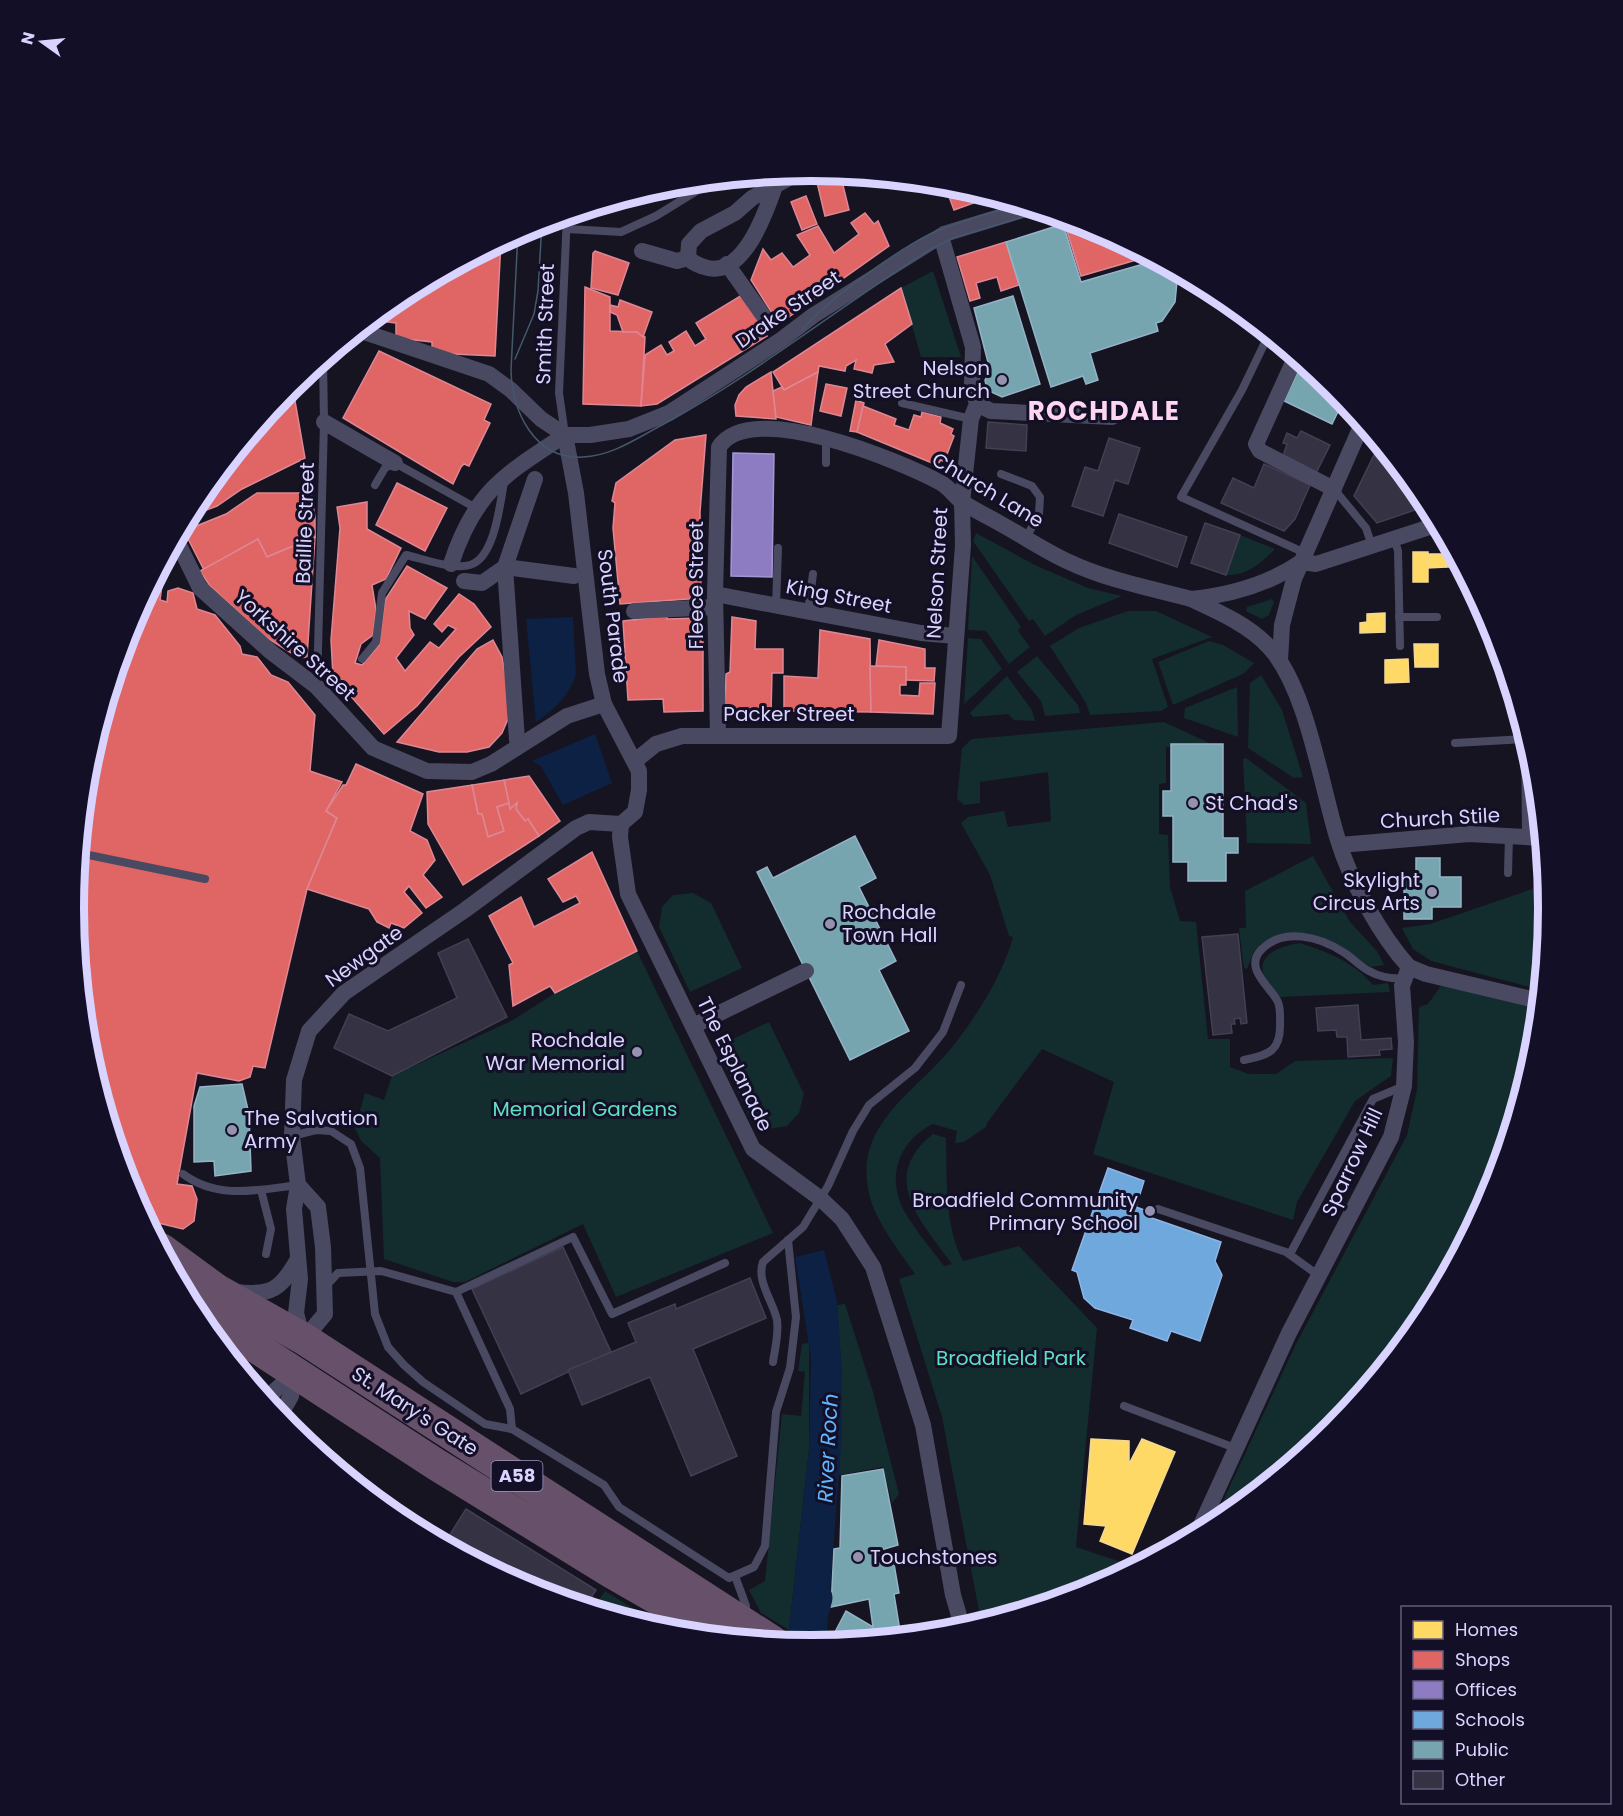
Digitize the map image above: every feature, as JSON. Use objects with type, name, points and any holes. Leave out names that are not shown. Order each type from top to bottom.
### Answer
[{"type":"highway","name":"St. Mary's Gate","points":[[181,1271],[204,1298],[295,1373],[437,1465],[611,1572],[731,1619]]},
{"type":"highway","name":"St. Mary's Gate","points":[[204,1298],[304,1339],[731,1619]]},
{"type":"highway","name":"A58","points":[[731,1619],[757,1633]]},
{"type":"street","points":[[688,258],[689,244],[701,231],[735,213],[752,198],[783,182]]},
{"type":"street","points":[[688,258],[692,262],[714,269],[737,259],[762,222],[775,186]]},
{"type":"street","name":"Drake Street","points":[[565,435],[590,435],[629,429],[669,413],[781,340],[814,315],[941,236],[1019,211]]},
{"type":"street","name":"Nelson Street","points":[[941,236],[973,347],[974,412],[962,502],[963,545],[949,736]]},
{"type":"street","points":[[642,251],[676,261],[688,258]]},
{"type":"street","points":[[727,264],[765,318]]},
{"type":"street","points":[[367,333],[489,374],[503,383],[541,419],[565,435],[504,476],[476,508],[460,536],[451,564]]},
{"type":"street","points":[[1293,363],[1256,444],[1260,451],[1334,489]]},
{"type":"street","points":[[974,412],[1112,417]]},
{"type":"street","points":[[324,422],[395,463]]},
{"type":"street","name":"Church Lane","points":[[726,437],[738,431],[774,429],[826,438],[861,448],[943,484],[962,502],[1069,562],[1109,578],[1191,599],[1214,609],[1253,634],[1280,660]]},
{"type":"street","points":[[1360,430],[1303,557],[1282,625],[1280,660],[1305,723],[1340,846],[1391,947],[1407,973],[1426,974],[1533,999]]},
{"type":"street","name":"South Parade","points":[[565,435],[578,504],[597,674],[604,704],[635,760],[639,790],[635,812],[621,824]]},
{"type":"street","name":"Fleece Street","points":[[718,735],[715,601],[719,447],[726,437]]},
{"type":"street","points":[[517,740],[505,567],[535,479]]},
{"type":"street","points":[[1303,557],[1316,564],[1431,527]]},
{"type":"street","name":"Yorkshire Street","points":[[180,547],[200,588],[271,652],[317,687],[373,748],[427,771],[471,772],[491,764],[567,716],[604,704]]},
{"type":"street","name":"Church Lane","points":[[1191,599],[1226,594],[1273,579],[1303,557]]},
{"type":"street","points":[[464,581],[482,583],[505,567],[574,576]]},
{"type":"street","name":"King Street","points":[[634,611],[715,601],[776,606],[921,633],[956,636]]},
{"type":"street","name":"Packer Street","points":[[635,760],[656,744],[674,738],[718,735],[949,736]]},
{"type":"street","name":"Newgate","points":[[284,1408],[291,1396],[304,1339],[296,1313],[300,1279],[294,1209],[298,1185],[292,1136],[294,1080],[309,1031],[344,993],[465,910],[576,828],[589,822],[621,824]]},
{"type":"street","name":"The Esplanade","points":[[621,824],[620,837],[628,894],[753,1149],[821,1199],[842,1218],[873,1267],[924,1425],[953,1595],[960,1620]]},
{"type":"street","name":"Church Stile","points":[[1340,846],[1468,834],[1526,837]]},
{"type":"street","points":[[693,1026],[806,971]]},
{"type":"street","name":"Sparrow Hill","points":[[1203,1521],[1318,1275],[1391,1137],[1404,1086],[1406,1042],[1402,986],[1407,973]]},
{"type":"street","points":[[298,1185],[318,1208],[323,1247],[324,1314],[304,1339]]},
{"type":"street","points":[[204,1298],[260,1295],[278,1287],[289,1276],[298,1258]]},
{"type":"street","points":[[271,1394],[295,1373]]},
{"type":"street","name":"The Esplanade","points":[[952,1622],[953,1595]]},
{"type":"lane","points":[[567,228],[621,232],[656,216],[699,190]]},
{"type":"lane","name":"Smith Street","points":[[565,435],[558,393],[567,223]]},
{"type":"lane","points":[[1266,341],[1242,390],[1180,497],[1303,557]]},
{"type":"lane","name":"Baillie Street","points":[[317,687],[324,422],[322,370]]},
{"type":"lane","points":[[902,403],[974,412]]},
{"type":"lane","points":[[826,438],[826,463]]},
{"type":"lane","points":[[375,485],[385,468],[395,463],[476,508]]},
{"type":"lane","points":[[1001,474],[1032,486],[1040,497],[1040,514],[1026,538]]},
{"type":"lane","points":[[362,660],[376,642],[382,593],[406,555],[470,566],[478,561],[488,546],[498,513],[504,476]]},
{"type":"lane","points":[[1334,489],[1366,528],[1372,546]]},
{"type":"lane","points":[[1394,538],[1398,551],[1400,646]]},
{"type":"lane","points":[[776,606],[778,548]]},
{"type":"lane","points":[[808,612],[813,574]]},
{"type":"lane","points":[[1399,617],[1437,616]]},
{"type":"lane","points":[[1455,743],[1519,739]]},
{"type":"lane","points":[[1508,873],[1526,837],[1525,768]]},
{"type":"lane","points":[[86,855],[206,879]]},
{"type":"lane","points":[[1244,1060],[1263,1057],[1273,1051],[1280,1037],[1278,1001],[1264,987],[1257,971],[1256,961],[1260,950],[1275,939],[1297,936],[1322,940],[1345,953],[1368,971],[1385,978],[1407,973]]},
{"type":"lane","points":[[773,1362],[778,1331],[777,1318],[760,1269],[771,1253],[802,1227],[821,1199],[860,1117],[869,1105],[915,1068],[943,1032],[961,985]]},
{"type":"lane","points":[[1290,1254],[1373,1099],[1404,1086]]},
{"type":"lane","points":[[292,1136],[315,1130],[331,1131],[351,1144],[360,1168],[375,1314],[388,1347],[404,1365],[423,1382],[485,1424],[512,1429],[604,1485],[619,1507],[729,1578],[754,1567],[765,1546],[776,1412],[790,1368],[796,1317],[788,1240]]},
{"type":"lane","points":[[183,1174],[200,1186],[244,1192],[298,1185]]},
{"type":"lane","points":[[261,1190],[271,1229],[266,1254]]},
{"type":"lane","points":[[1158,1209],[1290,1254],[1318,1275]]},
{"type":"lane","points":[[324,1287],[338,1273],[381,1271],[456,1292],[573,1237],[612,1314],[725,1263]]},
{"type":"lane","points":[[456,1292],[510,1409],[512,1429]]},
{"type":"lane","points":[[1124,1406],[1235,1448]]},
{"type":"lane","points":[[731,1619],[735,1576]]},
{"type":"green space","points":[[933,271],[961,357],[921,357],[901,288]]},
{"type":"green space","points":[[976,533],[1037,566],[1088,588],[1122,596],[1076,615],[1045,636],[1033,619],[1029,621],[973,541]]},
{"type":"green space","points":[[1240,535],[1275,549],[1259,564],[1247,571],[1226,575]]},
{"type":"green space","points":[[972,556],[1021,627],[1018,631],[1030,647],[1009,664],[986,631],[968,630]]},
{"type":"green space","points":[[1272,599],[1274,602],[1269,615],[1262,619],[1246,611],[1247,607]]},
{"type":"green space","points":[[1128,611],[1156,611],[1212,637],[1152,659],[1168,707],[1161,711],[1090,715],[1086,703],[1050,646],[1079,628]]},
{"type":"green space","points":[[968,638],[981,639],[1002,669],[964,704]]},
{"type":"green space","points":[[1209,641],[1223,645],[1254,663],[1243,674],[1173,705],[1158,662]]},
{"type":"green space","points":[[1037,656],[1078,705],[1080,713],[1045,716],[1041,701],[1017,672]]},
{"type":"green space","points":[[1261,675],[1282,710],[1303,777],[1294,778],[1248,748],[1250,683]]},
{"type":"green space","points":[[1007,676],[1032,710],[1035,721],[1014,720],[1008,714],[973,717],[970,713]]},
{"type":"green space","points":[[1237,687],[1238,737],[1184,718],[1185,708]]},
{"type":"green space","name":"Broadfield Park","points":[[1164,722],[1218,747],[1166,747],[1166,783],[1159,784],[1159,834],[1168,835],[1170,887],[1180,921],[1196,922],[1208,1039],[1230,1039],[1230,1067],[1249,1074],[1276,1074],[1295,1061],[1393,1058],[1391,1076],[1355,1101],[1297,1202],[1293,1220],[1093,1154],[1114,1082],[1042,1049],[986,1127],[964,1142],[955,1143],[957,1131],[933,1124],[911,1140],[898,1162],[896,1188],[906,1214],[944,1266],[952,1264],[918,1216],[910,1199],[907,1183],[908,1167],[917,1150],[933,1134],[946,1138],[947,1185],[952,1232],[963,1261],[1019,1246],[1097,1328],[1076,1547],[1125,1563],[1045,1597],[982,1615],[979,1611],[942,1417],[899,1279],[915,1274],[876,1213],[867,1176],[869,1153],[877,1131],[890,1112],[941,1060],[974,1017],[997,978],[1013,937],[1009,936],[990,875],[961,823],[968,817],[1004,811],[1008,827],[1051,821],[1048,772],[980,782],[980,803],[964,805],[957,799],[962,748],[972,739]]},
{"type":"green space","points":[[1246,758],[1306,803],[1311,844],[1247,843],[1243,759]]},
{"type":"green space","points":[[1313,856],[1350,922],[1377,951],[1384,965],[1371,967],[1321,939],[1269,940],[1254,951],[1247,969],[1244,968],[1239,928],[1246,928],[1245,891]]},
{"type":"green space","points":[[1538,887],[1534,988],[1431,961],[1413,949],[1402,928],[1430,924]]},
{"type":"green space","points":[[693,893],[711,903],[742,968],[690,992],[659,927],[662,907],[673,895]]},
{"type":"green space","points":[[1300,943],[1321,950],[1349,964],[1373,985],[1388,983],[1390,992],[1280,997],[1270,987],[1265,977],[1262,969],[1264,961],[1276,950]]},
{"type":"green space","name":"Memorial Gardens","points":[[637,951],[773,1233],[616,1297],[583,1224],[465,1282],[453,1282],[384,1259],[380,1158],[361,1141],[355,1128],[365,1093],[384,1100],[392,1076],[513,1020],[555,993]]},
{"type":"green space","points":[[1442,984],[1532,1006],[1514,1096],[1484,1186],[1442,1272],[1389,1351],[1326,1422],[1291,1455],[1218,1511],[1295,1346],[1407,1135],[1417,1090],[1419,1007],[1428,1004]]},
{"type":"green space","points":[[769,1022],[804,1094],[799,1113],[787,1126],[769,1129],[751,1120],[716,1047]]},
{"type":"green space","points":[[845,1304],[873,1392],[899,1494],[892,1503],[883,1467],[839,1475],[842,1377],[837,1305]]},
{"type":"green space","points":[[809,1343],[809,1449],[789,1630],[761,1613],[749,1590],[765,1581],[782,1414],[801,1416],[805,1372],[798,1371],[802,1344]]},
{"type":"green space","points":[[605,1591],[646,1616],[623,1611],[597,1603]]},
{"type":"water","points":[[573,617],[576,674],[560,701],[536,722],[526,619]]},
{"type":"water","points":[[595,734],[612,783],[563,805],[541,766],[532,761]]},
{"type":"water","points":[[824,1250],[837,1301],[842,1377],[842,1433],[827,1635],[797,1635],[789,1630],[809,1449],[811,1358],[795,1257]]},
{"type":"building: Homes","points":[[1413,552],[1428,552],[1428,582],[1413,582]]},
{"type":"building: Homes","points":[[1428,554],[1446,554],[1446,567],[1428,568]]},
{"type":"building: Homes","points":[[1446,554],[1447,554],[1454,567],[1446,567]]},
{"type":"building: Homes","points":[[1385,613],[1385,632],[1360,633],[1360,623],[1367,622],[1367,614]]},
{"type":"building: Homes","points":[[1414,644],[1438,644],[1438,667],[1415,667]]},
{"type":"building: Homes","points":[[1408,659],[1409,682],[1385,683],[1385,660]]},
{"type":"building: Homes","points":[[1091,1439],[1129,1441],[1129,1464],[1142,1439],[1175,1452],[1132,1554],[1100,1541],[1106,1526],[1084,1524]]},
{"type":"building: Shops","points":[[817,181],[842,182],[849,210],[825,216]]},
{"type":"building: Shops","points":[[948,193],[979,200],[979,201],[954,210]]},
{"type":"building: Shops","points":[[806,196],[817,224],[802,230],[791,202]]},
{"type":"building: Shops","points":[[865,213],[874,224],[878,221],[889,246],[779,324],[751,280],[763,249],[771,260],[782,253],[793,267],[810,255],[797,235],[818,226],[834,253],[859,234],[851,223]]},
{"type":"building: Shops","points":[[1066,227],[1139,259],[1081,276]]},
{"type":"building: Shops","points":[[1006,242],[1019,285],[1001,291],[997,277],[976,283],[980,298],[970,301],[957,257]]},
{"type":"building: Shops","points":[[500,251],[495,356],[432,353],[432,342],[396,338],[396,323],[382,321],[448,278]]},
{"type":"building: Shops","points":[[595,251],[629,263],[618,295],[591,288]]},
{"type":"building: Shops","points":[[585,287],[610,297],[610,331],[637,332],[645,337],[641,406],[583,404]]},
{"type":"building: Shops","points":[[901,288],[912,324],[885,344],[894,362],[874,365],[872,373],[854,369],[856,360],[846,366],[845,371],[819,366],[818,372],[784,390],[773,372]]},
{"type":"building: Shops","points":[[742,295],[767,336],[657,404],[641,406],[645,355],[661,345],[667,355],[674,351],[669,342],[686,331],[695,346],[706,339],[696,323]]},
{"type":"building: Shops","points":[[620,300],[652,312],[643,337],[637,332],[623,332],[617,315],[610,312],[610,305],[618,307]]},
{"type":"building: Shops","points":[[379,351],[491,404],[484,420],[490,423],[469,466],[464,464],[461,467],[453,484],[343,418]]},
{"type":"building: Shops","points":[[771,372],[776,419],[736,416],[735,405],[739,395],[746,387]]},
{"type":"building: Shops","points":[[818,372],[811,425],[776,417],[773,391],[782,387],[784,390]]},
{"type":"building: Shops","points":[[826,384],[847,388],[841,416],[820,411]]},
{"type":"building: Shops","points":[[294,397],[305,458],[242,489],[217,506],[202,512],[234,465]]},
{"type":"building: Shops","points":[[856,400],[864,403],[857,432],[850,431]]},
{"type":"building: Shops","points":[[863,406],[896,419],[894,425],[909,430],[914,415],[921,417],[922,412],[941,417],[940,423],[953,429],[951,434],[954,436],[944,462],[941,460],[937,465],[857,432]]},
{"type":"building: Shops","points":[[706,435],[700,512],[701,598],[620,604],[613,528],[615,503],[612,501],[616,483],[675,440]]},
{"type":"building: Shops","points":[[397,483],[447,508],[425,551],[376,525]]},
{"type":"building: Shops","points":[[257,493],[311,493],[315,517],[315,537],[267,557],[258,539],[204,570],[186,536],[191,528],[226,514]]},
{"type":"building: Shops","points":[[367,502],[367,529],[401,548],[386,579],[372,585],[376,610],[373,635],[361,644],[355,663],[362,665],[379,645],[385,600],[407,566],[447,588],[425,619],[409,611],[410,628],[414,635],[396,658],[405,671],[430,642],[439,648],[456,629],[448,625],[442,632],[434,624],[459,594],[474,604],[491,627],[459,657],[417,706],[384,734],[333,676],[331,640],[340,528],[337,507]]},
{"type":"building: Shops","points":[[315,537],[307,657],[299,658],[264,636],[210,586],[200,571],[258,539],[267,557]]},
{"type":"building: Shops","points":[[163,578],[160,600],[167,602],[168,591],[178,588],[193,593],[197,609],[215,615],[240,646],[242,654],[257,657],[271,675],[288,682],[315,715],[310,771],[342,782],[326,811],[337,818],[307,889],[265,1068],[253,1066],[250,1077],[239,1081],[197,1073],[177,1184],[192,1186],[197,1199],[194,1221],[183,1229],[156,1222],[123,1142],[98,1050],[90,1003],[84,908],[90,813],[109,720],[139,630]]},
{"type":"building: Shops","points":[[667,616],[667,619],[700,618],[701,642],[703,642],[703,711],[664,712],[663,699],[628,700],[623,621]]},
{"type":"building: Shops","points":[[732,617],[756,621],[755,649],[783,649],[783,673],[772,673],[771,713],[725,713],[726,674],[730,672]]},
{"type":"building: Shops","points":[[820,630],[870,639],[871,712],[784,711],[784,676],[818,678]]},
{"type":"building: Shops","points":[[493,640],[502,657],[509,691],[510,714],[502,733],[489,747],[467,752],[439,752],[397,742],[477,649]]},
{"type":"building: Shops","points":[[879,640],[925,649],[925,668],[935,668],[934,681],[906,680],[906,667],[876,666]]},
{"type":"building: Shops","points":[[870,666],[906,667],[906,685],[900,685],[900,695],[919,696],[920,683],[935,683],[933,714],[871,712]]},
{"type":"building: Shops","points":[[356,764],[423,794],[410,831],[427,840],[435,860],[423,875],[442,897],[426,908],[409,886],[404,892],[422,913],[404,928],[391,923],[389,928],[377,922],[369,909],[307,889],[337,818],[326,811],[343,785],[346,785]]},
{"type":"building: Shops","points":[[529,776],[560,821],[539,836],[528,819],[525,821],[516,809],[517,803],[510,809],[504,780]]},
{"type":"building: Shops","points":[[504,780],[509,803],[497,807],[504,831],[488,837],[482,814],[478,814],[472,785]]},
{"type":"building: Shops","points":[[472,785],[478,814],[482,814],[488,837],[504,831],[497,807],[509,803],[510,809],[517,803],[516,809],[525,821],[528,819],[539,836],[463,885],[428,824],[427,792]]},
{"type":"building: Shops","points":[[592,852],[637,951],[555,993],[550,986],[513,1006],[509,965],[513,963],[489,916],[521,897],[534,927],[580,903],[576,896],[563,902],[548,879]]},
{"type":"building: Offices","points":[[733,453],[774,454],[772,577],[731,576]]},
{"type":"building: Schools","points":[[1108,1168],[1144,1181],[1136,1207],[1150,1212],[1149,1217],[1221,1242],[1215,1261],[1222,1275],[1200,1341],[1171,1331],[1167,1341],[1130,1328],[1133,1320],[1095,1308],[1084,1298],[1077,1272],[1072,1270]]},
{"type":"building: Public","points":[[1060,225],[1064,226],[1081,282],[1146,263],[1177,279],[1175,302],[1162,321],[1156,323],[1158,331],[1090,353],[1098,380],[1086,384],[1083,376],[1051,387],[1006,242]]},
{"type":"building: Public","points":[[1013,296],[1040,384],[1002,397],[987,390],[985,380],[990,370],[974,308]]},
{"type":"building: Public","points":[[1299,369],[1340,408],[1332,424],[1284,401]]},
{"type":"building: Public","name":"St Chad's","points":[[1171,744],[1223,744],[1223,838],[1238,838],[1238,853],[1226,853],[1226,881],[1188,881],[1188,862],[1173,862],[1173,816],[1163,816],[1163,791],[1171,791]]},
{"type":"building: Public","name":"Rochdale Town Hall","points":[[855,836],[876,878],[859,887],[896,961],[879,970],[909,1031],[850,1060],[757,872],[767,867],[773,878]]},
{"type":"building: Public","name":"Skylight Circus Arts","points":[[1416,858],[1440,858],[1440,877],[1461,877],[1461,907],[1432,907],[1432,919],[1404,919],[1404,877],[1416,877]]},
{"type":"building: Public","points":[[242,1084],[249,1114],[251,1171],[215,1176],[214,1161],[194,1162],[194,1106],[200,1087]]},
{"type":"building: Public","name":"Touchstones","points":[[883,1469],[898,1545],[881,1550],[885,1566],[894,1564],[899,1593],[894,1594],[900,1630],[834,1635],[846,1611],[873,1627],[869,1599],[831,1607],[834,1549],[840,1548],[842,1476]]},
{"type":"building: Other","points":[[988,422],[1027,425],[1026,451],[986,448]]},
{"type":"building: Other","points":[[1301,431],[1330,445],[1315,475],[1282,459],[1287,444],[1283,443],[1287,433],[1297,438]]},
{"type":"building: Other","points":[[1109,438],[1140,448],[1128,484],[1115,480],[1103,516],[1072,506],[1085,467],[1098,471]]},
{"type":"building: Other","points":[[1374,455],[1419,509],[1377,523],[1354,496]]},
{"type":"building: Other","points":[[1264,464],[1310,485],[1295,519],[1284,531],[1221,503],[1233,478],[1254,488]]},
{"type":"building: Other","points":[[1119,514],[1187,537],[1177,567],[1109,543]]},
{"type":"building: Other","points":[[1205,523],[1240,535],[1226,575],[1191,563]]},
{"type":"building: Other","points":[[1238,934],[1247,1023],[1241,1024],[1240,1018],[1234,1019],[1235,1024],[1231,1024],[1232,1033],[1213,1035],[1202,937]]},
{"type":"building: Other","points":[[468,939],[507,1017],[392,1076],[334,1048],[349,1014],[388,1031],[457,998],[438,953]]},
{"type":"building: Other","points":[[1358,1005],[1361,1040],[1391,1038],[1392,1049],[1379,1050],[1380,1055],[1348,1057],[1347,1037],[1337,1037],[1336,1030],[1318,1031],[1316,1008]]},
{"type":"building: Other","points":[[563,1247],[611,1352],[521,1394],[472,1289]]},
{"type":"building: Other","points":[[750,1278],[766,1318],[693,1349],[737,1456],[691,1476],[650,1377],[582,1405],[568,1370],[636,1342],[628,1323],[675,1304],[676,1309]]},
{"type":"building: Other","points":[[466,1509],[596,1590],[589,1600],[578,1597],[533,1580],[448,1538]]},
{"type":"waterway","name":"River Roch","points":[[806,1636],[816,1598]]},
{"type":"tram line","points":[[802,330],[844,291],[915,242],[952,225],[1009,208]]},
{"type":"tram line","points":[[517,243],[511,370],[516,401],[521,416],[539,442],[566,456],[583,457],[594,456],[624,446],[697,405],[929,250],[953,238],[1031,215]]},
{"type":"tram line","points":[[515,359],[534,314],[538,291],[541,233]]},
{"type":"place","name":"Nelson Street Church","points":[[1002,380]]},
{"type":"place","name":"St Chad's","points":[[1193,803]]},
{"type":"place","name":"Skylight Circus Arts","points":[[1432,892]]},
{"type":"place","name":"Rochdale Town Hall","points":[[830,924]]},
{"type":"place","name":"Rochdale War Memorial","points":[[637,1052]]},
{"type":"place","name":"The Salvation Army","points":[[232,1130]]},
{"type":"place","name":"Broadfield Community Primary School","points":[[1150,1211]]},
{"type":"place","name":"Touchstones","points":[[858,1557]]},
{"type":"district","name":"ROCHDALE","points":[[1104,411]]}]
